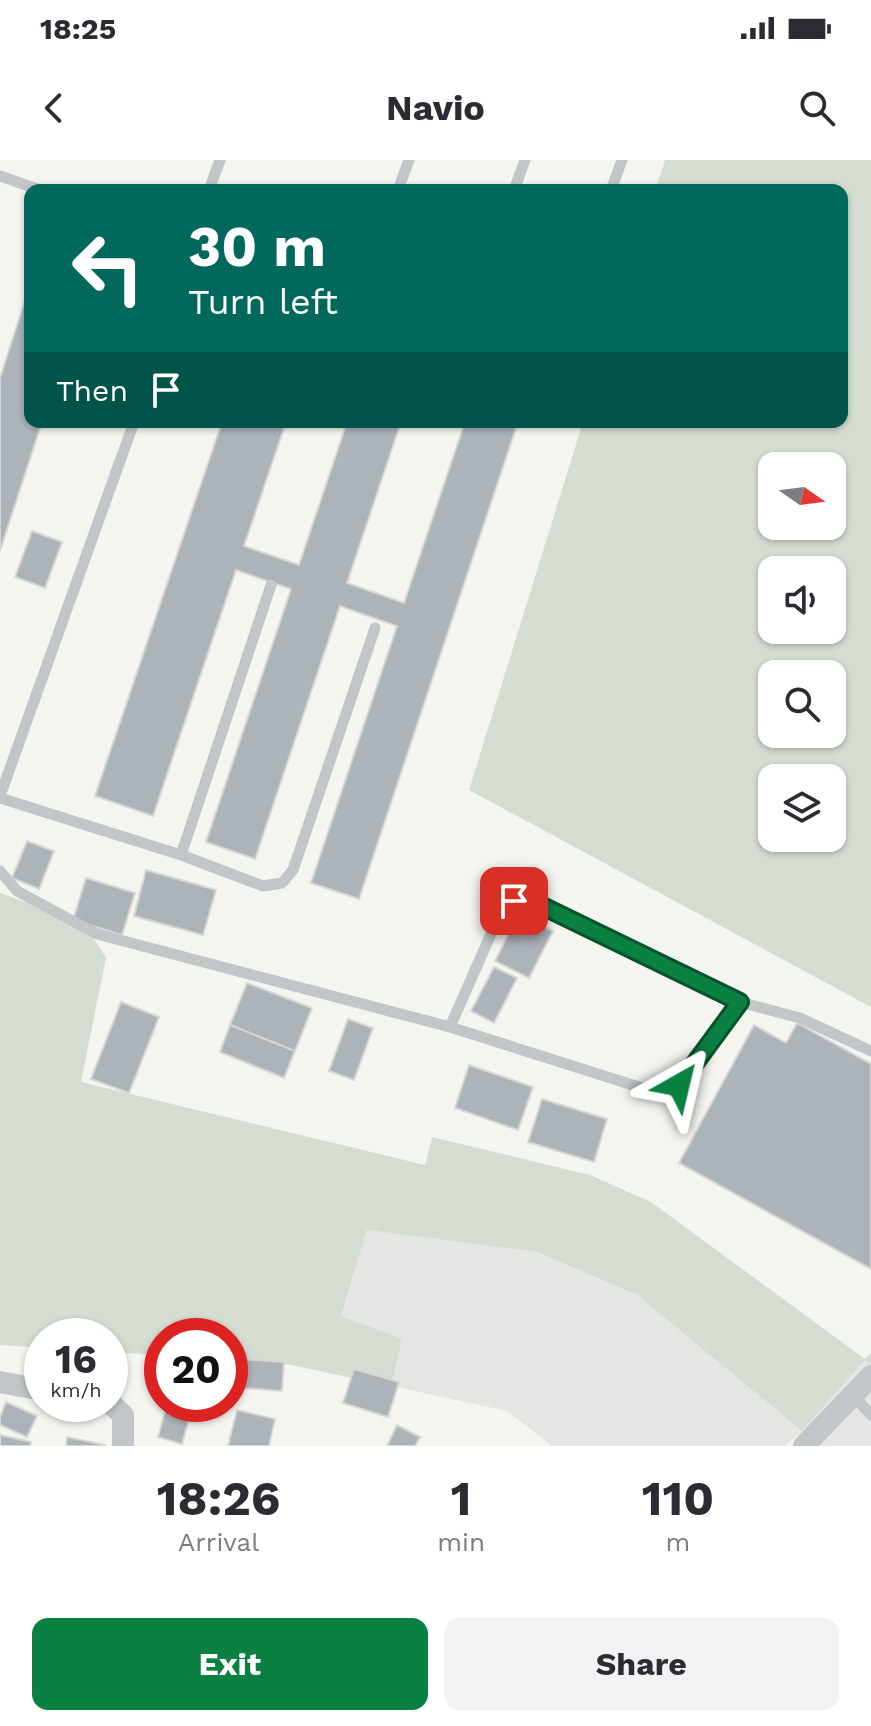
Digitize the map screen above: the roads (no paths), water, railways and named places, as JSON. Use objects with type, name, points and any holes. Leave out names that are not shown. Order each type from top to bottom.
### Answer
[{"type":"street","points":[[816,1441],[871,1376]]},
{"type":"street","points":[[0,1382],[24,1387]]},
{"type":"street","points":[[123,1422],[123,1446]]},
{"type":"lane","points":[[211,184],[220,160]]},
{"type":"lane","points":[[400,184],[409,160]]},
{"type":"lane","points":[[516,184],[525,160]]},
{"type":"lane","points":[[613,184],[622,160]]},
{"type":"lane","points":[[0,176],[24,184]]},
{"type":"lane","points":[[132,428],[0,797],[181,855],[263,886],[282,883],[293,870],[375,628]]},
{"type":"lane","points":[[181,855],[271,585]]},
{"type":"lane","points":[[0,871],[17,891],[97,934],[450,1027],[661,1094],[679,1085],[740,1002]]},
{"type":"lane","points":[[450,1027],[502,909],[514,901],[532,901],[740,1002],[800,1018],[871,1051]]},
{"type":"lane","points":[[853,1395],[871,1415]]}]
